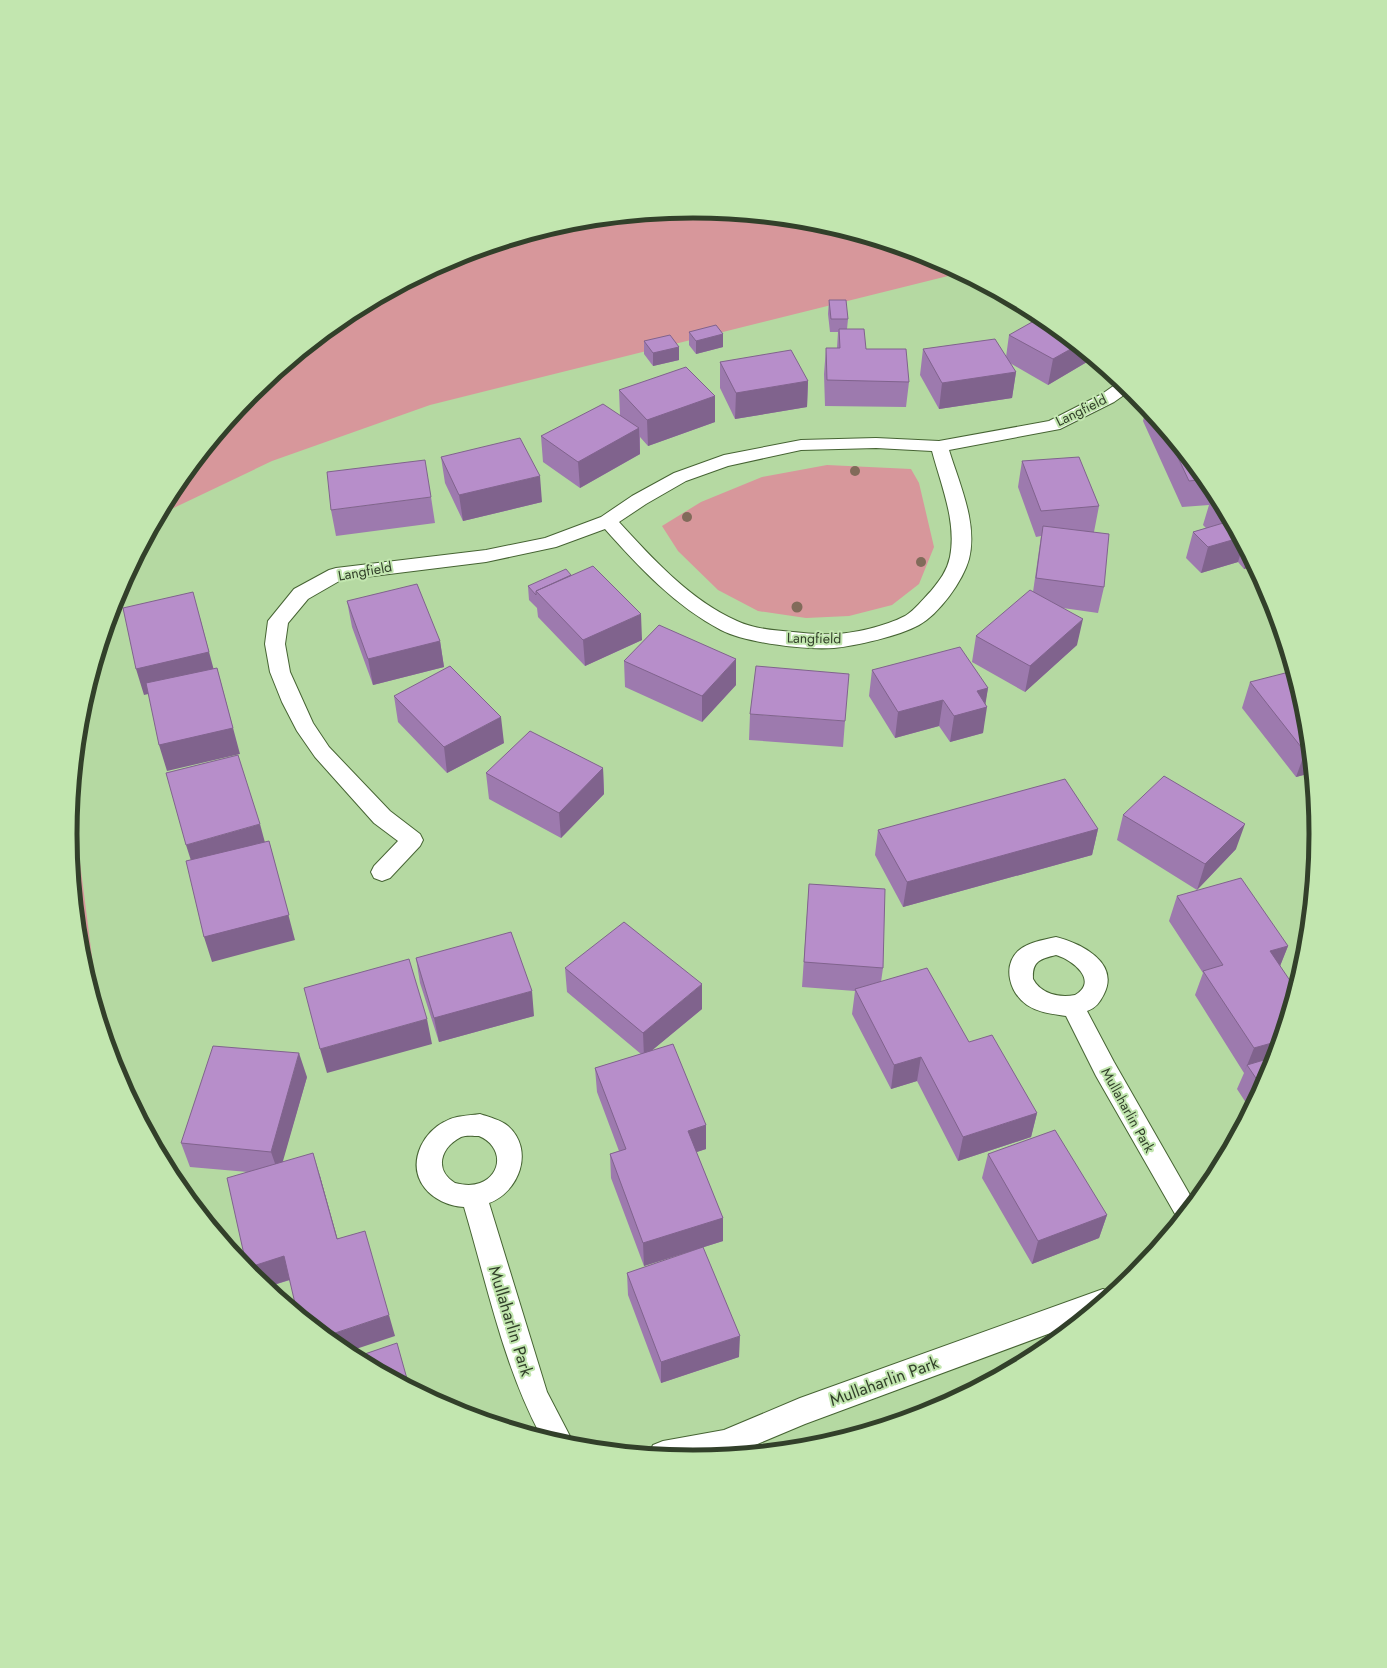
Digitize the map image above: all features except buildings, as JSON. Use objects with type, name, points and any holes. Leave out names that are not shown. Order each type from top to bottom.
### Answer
[{"type":"street","name":"Langfield","points":[[382,872],[412,840],[382,818],[322,752],[304,726],[280,672],[275,644],[278,622],[301,594],[336,574],[384,567],[486,556],[549,543],[608,521],[639,500],[680,477],[724,461],[801,445],[876,443],[939,446],[1054,425],[1108,398],[1120,389]]},
{"type":"street","name":"Langfield","points":[[608,521],[656,574],[692,603],[729,626],[776,637],[835,641],[863,635],[912,620],[943,591],[955,573],[962,539],[957,507],[939,446]]},
{"type":"street","name":"Mullaharlin Park","points":[[1074,1006],[1105,1069],[1184,1208]]},
{"type":"street","name":"Mullaharlin Park","points":[[474,1196],[519,1349],[535,1397],[555,1434]]},
{"type":"street","name":"Mullaharlin Park","points":[[692,1450],[725,1444],[800,1412],[1091,1305]]},
{"type":"shaded area","points":[[653,219],[734,219],[814,229],[892,250],[953,275],[430,405],[272,461],[170,510],[204,459],[230,428],[287,370],[318,345],[351,321],[385,300],[421,281],[458,264],[495,250],[534,239],[573,229]]},
{"type":"shaded area","points":[[827,465],[911,469],[919,483],[934,547],[919,584],[892,605],[849,616],[806,618],[758,611],[718,590],[678,551],[662,526],[701,502],[762,477]]},
{"type":"shaded area","points":[[77,841],[95,981],[82,914],[78,874]]}]
